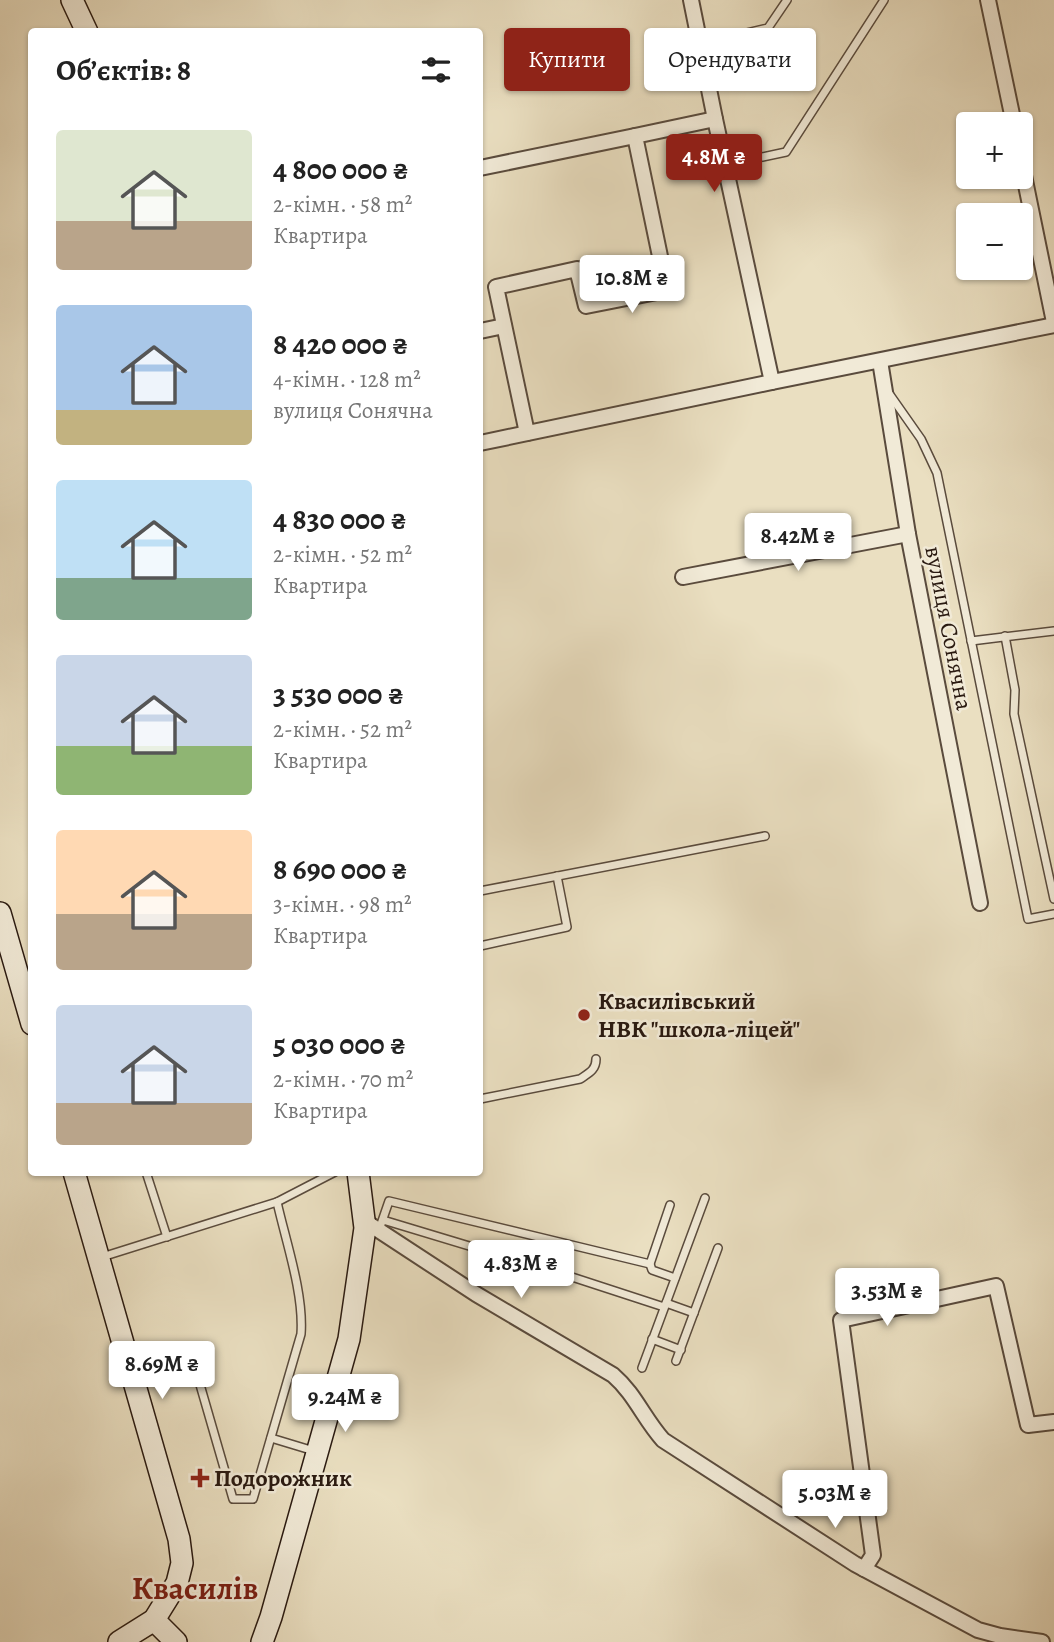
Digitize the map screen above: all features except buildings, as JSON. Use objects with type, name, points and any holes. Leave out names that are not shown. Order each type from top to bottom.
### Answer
[{"type":"main road","points":[[72,0],[85,28]]},
{"type":"main road","points":[[0,914],[28,1010]]},
{"type":"main road","points":[[75,1176],[179,1539],[182,1563],[177,1583],[155,1620],[118,1642]]},
{"type":"main road","points":[[262,1642],[349,1339],[365,1228],[375,1223],[361,1191],[359,1176]]},
{"type":"main road","points":[[155,1620],[177,1642]]},
{"type":"street","points":[[691,0],[697,28]]},
{"type":"street","points":[[988,0],[1011,112]]},
{"type":"street","points":[[709,91],[772,382]]},
{"type":"street","points":[[483,167],[715,119]]},
{"type":"street","points":[[527,433],[496,287],[577,269],[586,306],[667,290],[635,136]]},
{"type":"street","points":[[483,442],[1054,324],[1027,189]]},
{"type":"street","points":[[483,330],[504,326]]},
{"type":"street","name":"вулиця Сонячна","points":[[880,361],[908,534],[980,903]]},
{"type":"street","points":[[683,577],[908,534]]},
{"type":"street","points":[[375,1223],[476,1294],[613,1375],[625,1386],[663,1440],[864,1569],[978,1630],[1042,1642]]},
{"type":"street","points":[[864,1569],[873,1555],[841,1320],[996,1286],[1028,1425],[1054,1422]]},
{"type":"lane","points":[[768,28],[787,0]]},
{"type":"lane","points":[[726,165],[786,152],[884,0]]},
{"type":"lane","points":[[885,388],[921,439],[937,473],[1028,919],[1054,914]]},
{"type":"lane","points":[[971,642],[1054,631]]},
{"type":"lane","points":[[1005,636],[1015,690],[1014,714],[1054,899]]},
{"type":"lane","points":[[483,890],[765,836]]},
{"type":"lane","points":[[483,945],[567,927],[557,876]]},
{"type":"lane","points":[[483,1098],[580,1079],[596,1066],[596,1059]]},
{"type":"lane","points":[[147,1176],[167,1237]]},
{"type":"lane","points":[[99,1258],[277,1202],[327,1176]]},
{"type":"lane","points":[[642,1367],[705,1198]]},
{"type":"lane","points":[[132,1370],[190,1350],[233,1499],[253,1500],[301,1334],[299,1295],[277,1202]]},
{"type":"lane","points":[[650,1264],[389,1202],[375,1223],[694,1313]]},
{"type":"lane","points":[[670,1205],[650,1264],[652,1270],[675,1278]]},
{"type":"lane","points":[[676,1361],[718,1248]]},
{"type":"lane","points":[[652,1339],[681,1350]]},
{"type":"lane","points":[[271,1438],[318,1452]]},
{"type":"place","name":"Квасилівський НВК \"школа-ліцей\"","points":[[584,1015]]},
{"type":"place","name":"Подорожник","points":[[200,1478]]},
{"type":"district","name":"Квасилів","points":[[195,1588]]}]
